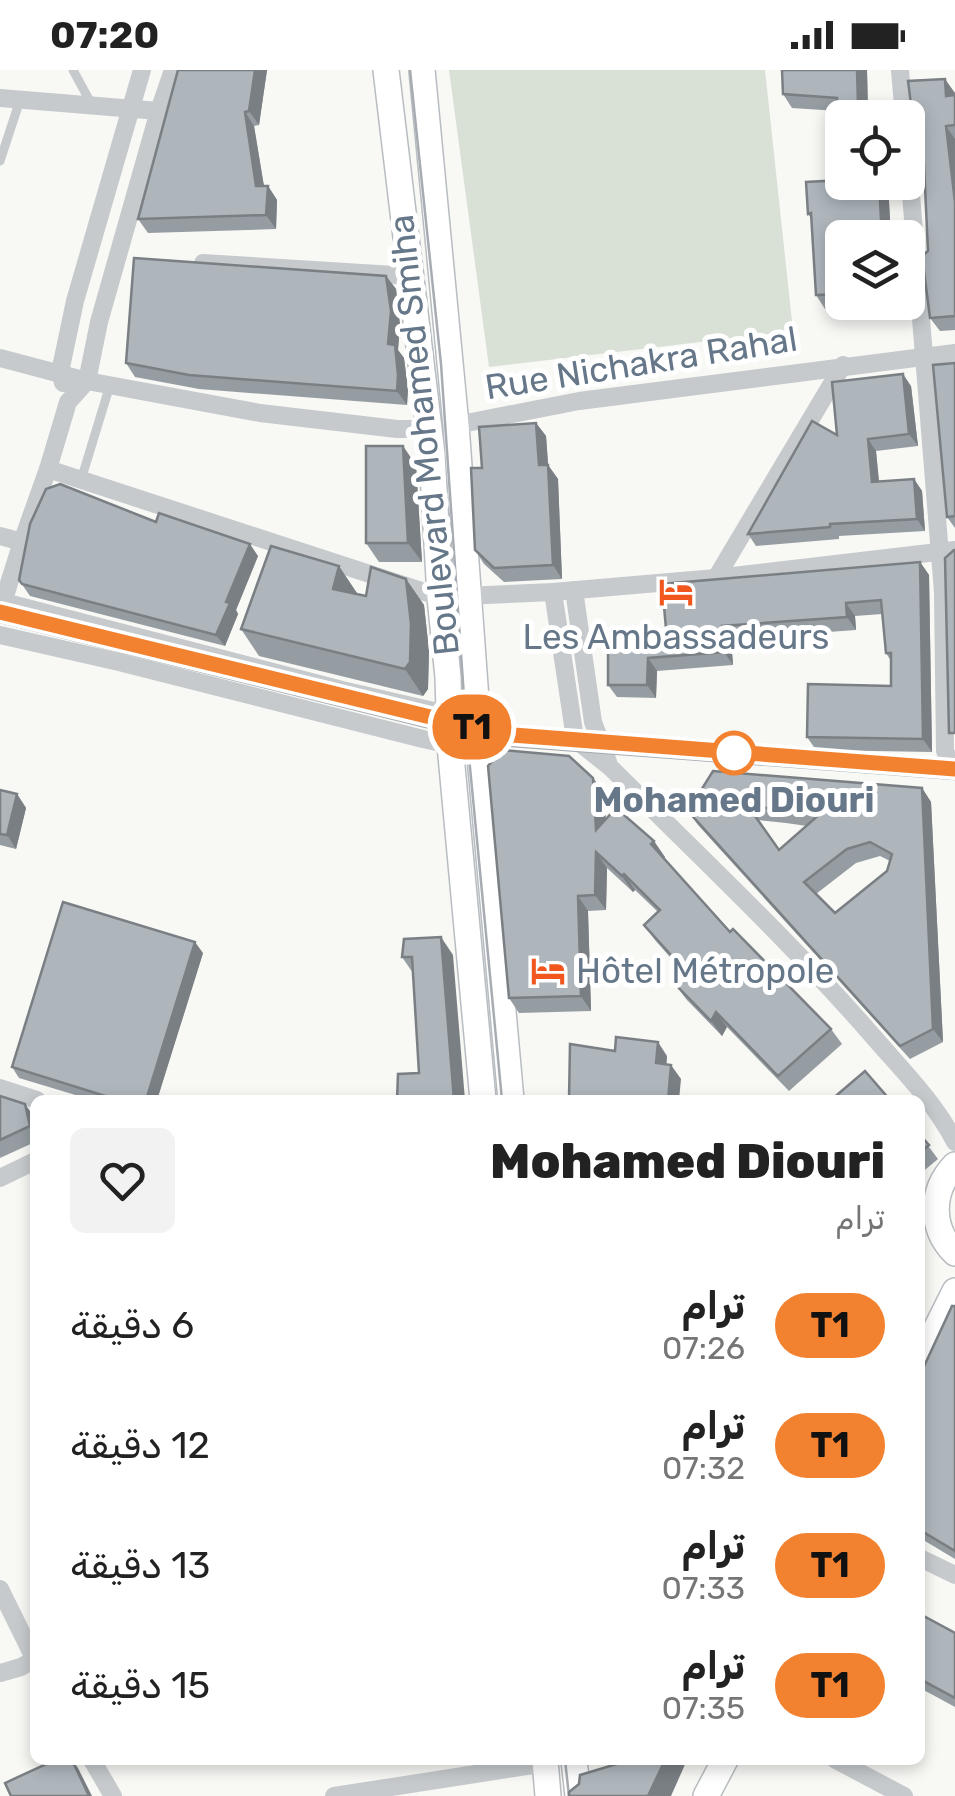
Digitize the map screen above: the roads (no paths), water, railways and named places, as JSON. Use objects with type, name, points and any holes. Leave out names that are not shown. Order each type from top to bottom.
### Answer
[{"type":"street","points":[[68,402],[60,372],[75,301],[142,70]]},
{"type":"street","points":[[174,70],[117,258],[86,381],[68,402],[1,605],[478,720]]},
{"type":"street","name":"Boulevard Mohamed Smiha","points":[[386,70],[430,429],[450,746],[482,1095]]},
{"type":"street","name":"Boulevard Mohamed Smiha","points":[[422,70],[456,426],[511,1095]]},
{"type":"street","points":[[900,70],[902,100]]},
{"type":"street","points":[[0,98],[159,111]]},
{"type":"street","points":[[912,200],[924,356],[947,550],[945,646],[950,756]]},
{"type":"street","points":[[117,258],[137,259]]},
{"type":"street","points":[[176,262],[410,276]]},
{"type":"street","name":"Rue Nichakra Rahal","points":[[456,426],[578,401],[955,352]]},
{"type":"street","points":[[0,358],[86,381],[260,413],[397,429],[430,429]]},
{"type":"street","points":[[716,578],[843,365]]},
{"type":"street","points":[[48,469],[440,597],[716,578],[947,550]]},
{"type":"street","points":[[0,536],[22,542]]},
{"type":"street","points":[[574,590],[593,722],[610,767]]},
{"type":"street","points":[[553,592],[574,732],[581,744],[610,767],[815,971],[927,1097],[955,1142]]},
{"type":"street","points":[[0,635],[450,746],[480,748]]},
{"type":"street","points":[[0,1088],[30,1098]]},
{"type":"street","points":[[0,1178],[30,1163]]},
{"type":"street","points":[[955,1165],[928,1214],[955,1253]]},
{"type":"street","points":[[925,1351],[955,1291]]},
{"type":"street","points":[[925,1560],[955,1574]]},
{"type":"street","points":[[0,1589],[30,1650]]},
{"type":"street","points":[[0,1674],[30,1663]]},
{"type":"street","points":[[95,1765],[113,1796]]},
{"type":"street","points":[[334,1796],[526,1765]]},
{"type":"street","points":[[545,1765],[548,1796]]},
{"type":"street","points":[[575,1765],[578,1796]]},
{"type":"street","points":[[706,1796],[722,1765]]},
{"type":"street","points":[[845,1765],[904,1796]]},
{"type":"lane","points":[[73,70],[92,105]]},
{"type":"lane","points":[[0,161],[20,100]]},
{"type":"lane","points":[[81,480],[110,386]]},
{"type":"tram line","points":[[410,70],[441,364],[466,726],[502,1095]]},
{"type":"tram line","name":"T1","points":[[0,612],[500,734],[955,769]]},
{"type":"tram line","points":[[0,622],[499,745],[955,779]]},
{"type":"tram line","points":[[566,1765],[569,1796]]},
{"type":"place","name":"Les Ambassadeurs","points":[[676,592]]},
{"type":"place","name":"Mohamed Diouri","points":[[734,753]]},
{"type":"place","name":"Hôtel Métropole","points":[[548,971]]}]
